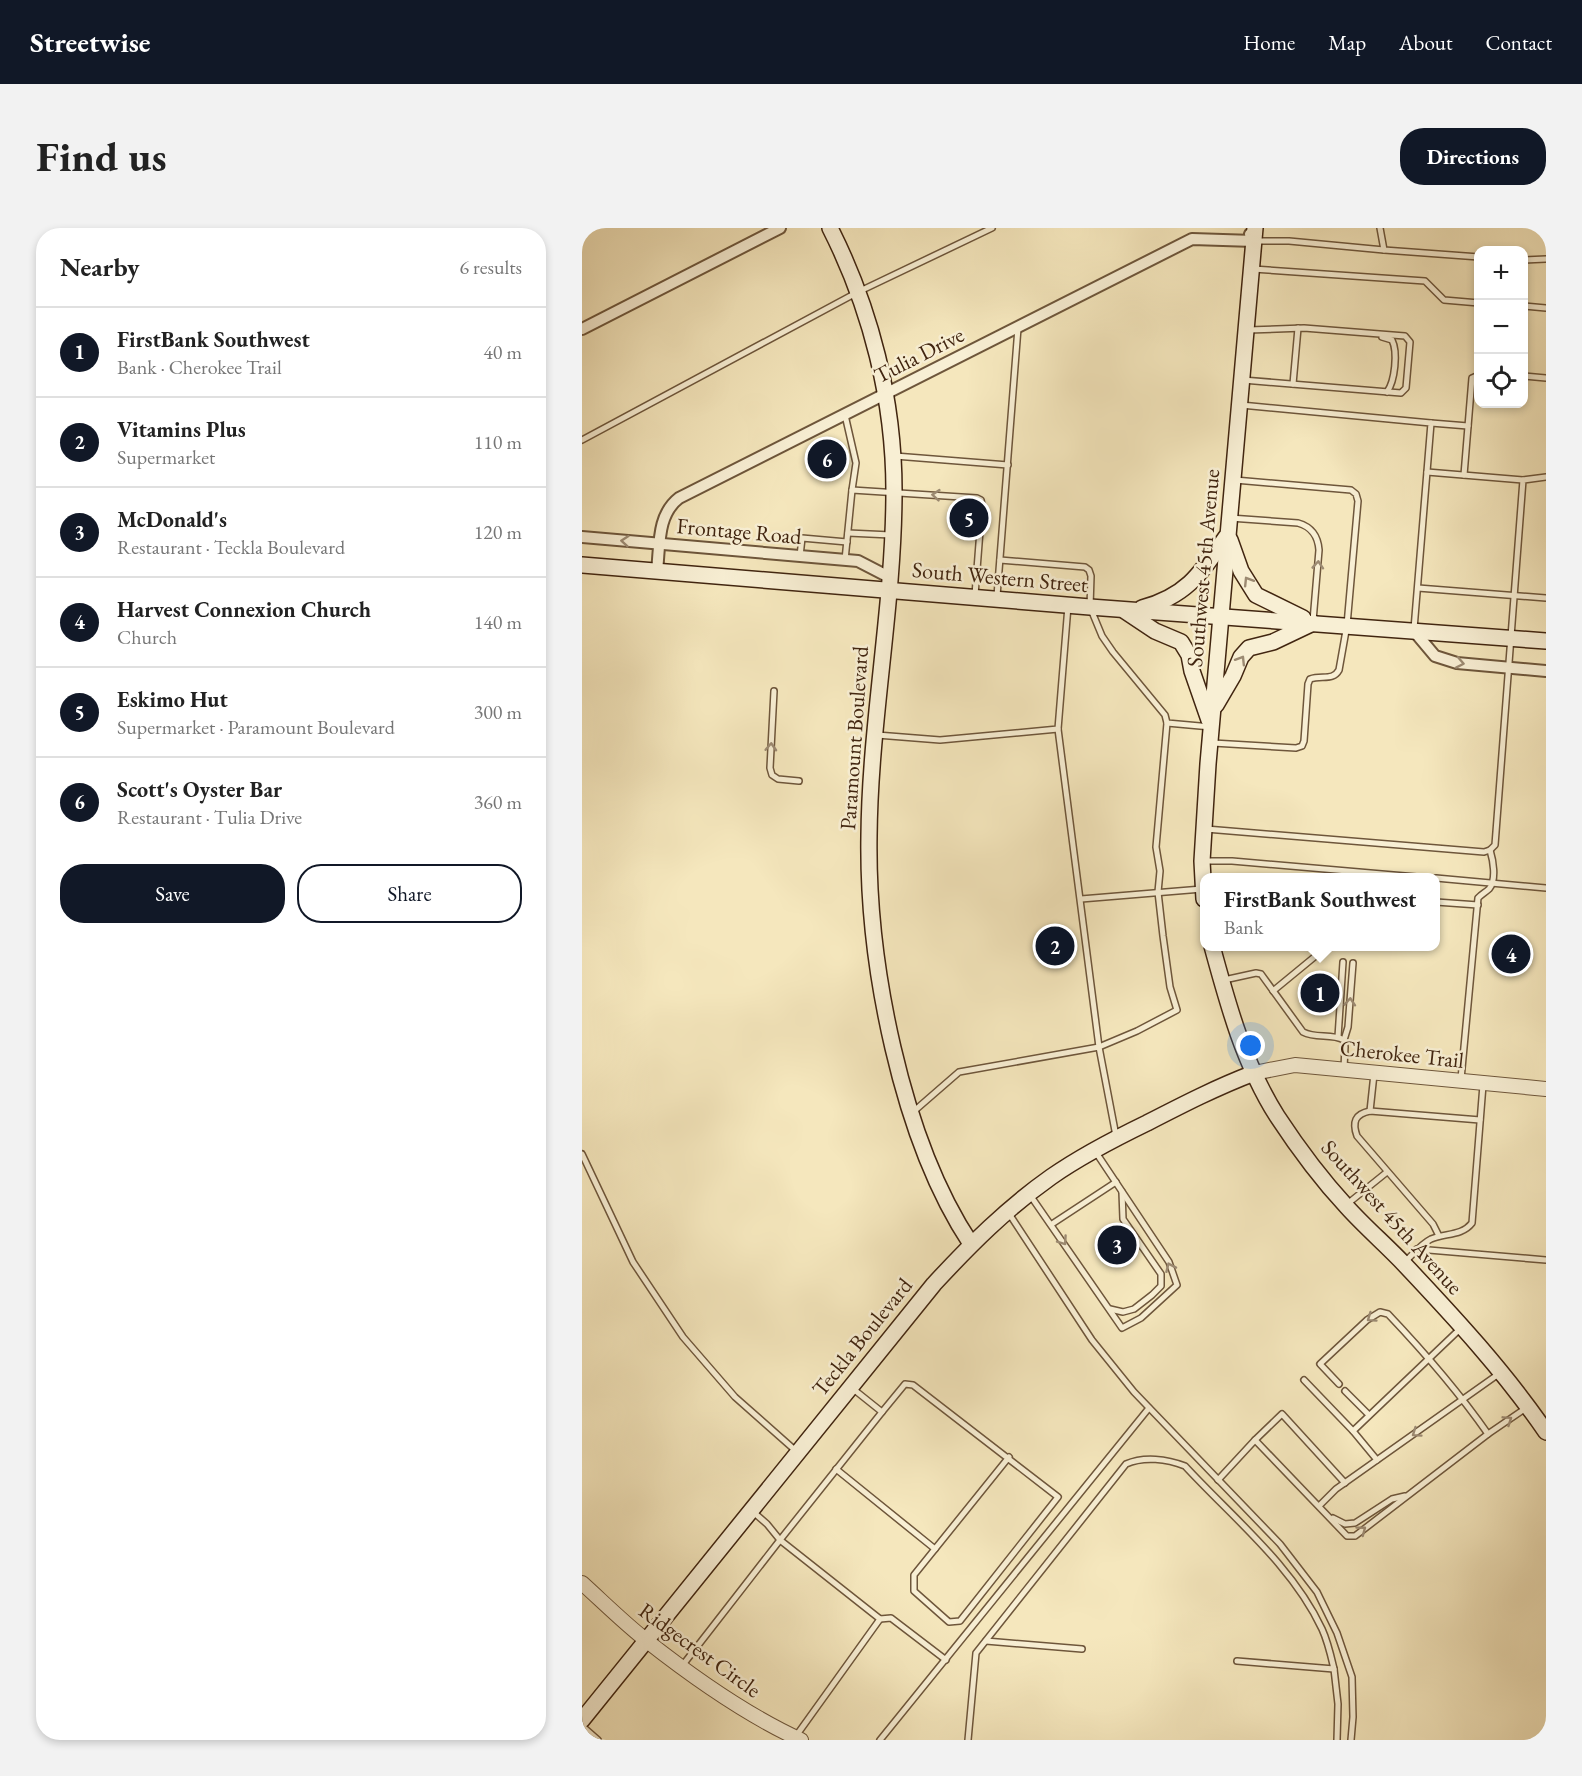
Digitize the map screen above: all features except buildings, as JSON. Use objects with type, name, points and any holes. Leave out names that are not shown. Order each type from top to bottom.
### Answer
[{"type":"main road","name":"Paramount Boulevard","points":[[830,228],[848,264],[875,346],[885,394],[893,456],[894,491],[889,583],[875,734],[869,834],[873,922],[887,1015],[912,1113],[941,1190],[957,1224],[971,1244]]},
{"type":"main road","name":"Southwest 45th Avenue","points":[[1203,873],[1211,735],[1242,380],[1252,232]]},
{"type":"main road","points":[[1127,610],[1159,603],[1183,591],[1202,571],[1228,534]]},
{"type":"main road","points":[[1228,534],[1241,571],[1256,595],[1313,623]]},
{"type":"main road","name":"South Western Street","points":[[582,565],[889,583],[975,596],[1090,607],[1546,641]]},
{"type":"main road","points":[[1127,610],[1155,631],[1181,642],[1189,655],[1211,735]]},
{"type":"main road","points":[[1213,710],[1233,676],[1241,657],[1250,648],[1273,642],[1313,623]]},
{"type":"main road","name":"Southwest 45th Avenue","points":[[1213,951],[1229,1008],[1254,1073],[1277,1115],[1310,1162],[1345,1205],[1462,1327],[1501,1372],[1546,1432]]},
{"type":"main road","name":"Teckla Boulevard","points":[[582,1720],[934,1284],[971,1244],[1029,1193],[1094,1150],[1228,1083],[1254,1073]]},
{"type":"street","points":[[582,329],[780,228]]},
{"type":"street","name":"Tulia Drive","points":[[657,571],[663,519],[669,506],[679,498],[1192,239],[1252,232]]},
{"type":"street","name":"Frontage Road","points":[[582,537],[858,561],[889,583]]},
{"type":"street","points":[[1414,631],[1435,656],[1457,663],[1546,671]]},
{"type":"street","name":"Cherokee Trail","points":[[1254,1073],[1295,1065],[1546,1089]]},
{"type":"street","name":"Ridgecrest Circle","points":[[582,1582],[645,1640],[717,1692],[798,1738]]},
{"type":"lane","points":[[582,440],[858,291],[993,228]]},
{"type":"lane","points":[[1380,228],[1384,250]]},
{"type":"lane","points":[[1252,232],[1289,241],[1474,257]]},
{"type":"lane","points":[[1528,260],[1546,259]]},
{"type":"lane","points":[[1251,269],[1425,281],[1444,300],[1474,303]]},
{"type":"lane","points":[[1528,306],[1546,308]]},
{"type":"lane","points":[[997,598],[1018,327]]},
{"type":"lane","points":[[1293,384],[1298,328]]},
{"type":"lane","points":[[1242,380],[1401,393],[1406,388],[1410,342],[1406,336],[1315,328],[1246,330]]},
{"type":"lane","points":[[1315,328],[1322,332],[1392,340],[1395,346],[1392,379],[1387,392]]},
{"type":"lane","points":[[1528,376],[1546,378]]},
{"type":"lane","points":[[1464,475],[1474,378]]},
{"type":"lane","points":[[1239,405],[1468,426]]},
{"type":"lane","points":[[845,414],[856,464],[846,560]]},
{"type":"lane","points":[[1414,631],[1431,423]]},
{"type":"lane","points":[[893,456],[1008,465]]},
{"type":"lane","points":[[1427,472],[1523,480],[1546,477]]},
{"type":"lane","points":[[1167,723],[1211,735],[1296,748],[1302,746],[1310,679],[1330,678],[1336,675],[1343,655],[1358,501],[1356,494],[1351,490],[1233,480]]},
{"type":"lane","points":[[1204,829],[1484,852],[1495,845],[1523,480]]},
{"type":"lane","points":[[852,490],[894,491],[981,500],[975,596]]},
{"type":"lane","points":[[1230,518],[1298,524],[1306,526],[1313,532],[1318,540],[1319,550],[1313,623]]},
{"type":"lane","points":[[848,533],[892,535]]},
{"type":"lane","points":[[800,556],[802,538],[847,542]]},
{"type":"lane","points":[[912,1113],[959,1072],[1100,1047],[1177,1010],[1170,987],[1158,892],[1161,881],[1156,847],[1167,723],[1165,715],[1102,636],[1090,607],[1091,576],[1089,570],[1085,567],[1000,560]]},
{"type":"lane","points":[[1418,588],[1546,598]]},
{"type":"lane","points":[[1068,605],[1058,729],[1100,1047],[1116,1138]]},
{"type":"lane","points":[[774,691],[770,768],[772,775],[778,779],[799,781]]},
{"type":"lane","points":[[875,734],[940,740],[1058,729]]},
{"type":"lane","points":[[1461,1081],[1478,898],[1489,889],[1492,883],[1494,862],[1490,850]]},
{"type":"lane","points":[[1202,861],[1232,861],[1370,873]]},
{"type":"lane","points":[[1440,878],[1546,888]]},
{"type":"lane","points":[[1081,899],[1158,892],[1200,892]]},
{"type":"lane","points":[[1440,902],[1478,905]]},
{"type":"lane","points":[[1273,991],[1318,954]]},
{"type":"lane","points":[[1343,962],[1341,1039],[1345,1047],[1344,1070]]},
{"type":"lane","points":[[1341,1039],[1348,1027],[1353,963]]},
{"type":"lane","points":[[1221,981],[1260,974],[1303,1032],[1310,1036],[1341,1039]]},
{"type":"lane","points":[[1370,1111],[1374,1072]]},
{"type":"lane","points":[[1403,1263],[1428,1240],[1468,1229],[1472,1223],[1483,1083]]},
{"type":"lane","points":[[1439,1236],[1433,1224],[1357,1136],[1353,1126],[1355,1118],[1361,1112],[1370,1111],[1480,1120]]},
{"type":"lane","points":[[1029,1193],[1122,1328],[1141,1318],[1177,1285],[1169,1262],[1094,1150]]},
{"type":"lane","points":[[582,1154],[633,1262],[683,1337],[735,1397],[797,1453]]},
{"type":"lane","points":[[1345,1205],[1387,1172]]},
{"type":"lane","points":[[1052,1224],[1116,1182]]},
{"type":"lane","points":[[1110,1309],[1123,1312],[1134,1308],[1161,1286],[1161,1274],[1124,1220],[1122,1191]]},
{"type":"lane","points":[[1008,1211],[1092,1340],[1149,1408],[1280,1544],[1317,1592],[1337,1633],[1352,1677],[1351,1740]]},
{"type":"lane","points":[[1417,1249],[1546,1260]]},
{"type":"lane","points":[[1339,1384],[1320,1364],[1366,1320],[1380,1312],[1388,1314],[1429,1358],[1464,1400],[1488,1434]]},
{"type":"lane","points":[[1353,1431],[1462,1327]]},
{"type":"lane","points":[[1319,1506],[1345,1483],[1501,1372]]},
{"type":"lane","points":[[1304,1380],[1353,1431],[1377,1461]]},
{"type":"lane","points":[[681,1666],[905,1384],[912,1385],[1009,1458],[1058,1497],[960,1621],[949,1622],[914,1591],[914,1575],[1009,1458]]},
{"type":"lane","points":[[851,1387],[882,1412]]},
{"type":"lane","points":[[1345,1391],[1369,1415]]},
{"type":"lane","points":[[1255,1440],[1347,1536],[1355,1536],[1528,1406]]},
{"type":"lane","points":[[880,1740],[1149,1408]]},
{"type":"lane","points":[[1218,1480],[1282,1414],[1345,1483]]},
{"type":"lane","points":[[968,1740],[976,1653],[1126,1464],[1138,1459],[1185,1466],[1265,1549],[1301,1592],[1323,1632],[1334,1669],[1338,1704],[1337,1740]]},
{"type":"lane","points":[[836,1469],[935,1549]]},
{"type":"lane","points":[[1331,1518],[1345,1524],[1355,1523],[1392,1499],[1407,1496]]},
{"type":"lane","points":[[751,1510],[780,1540],[880,1619],[891,1618],[946,1660]]},
{"type":"lane","points":[[798,1738],[880,1619]]},
{"type":"lane","points":[[986,1641],[1082,1648]]},
{"type":"lane","points":[[1237,1661],[1334,1669]]},
{"type":"lane","points":[[582,1726],[598,1740]]},
{"type":"place","name":"Scott's Oyster Bar","points":[[827,459]]},
{"type":"place","name":"Eskimo Hut","points":[[969,518]]},
{"type":"place","name":"Vitamins Plus","points":[[1055,946]]},
{"type":"place","name":"Harvest Connexion Church","points":[[1511,954]]},
{"type":"place","name":"FirstBank Southwest","points":[[1320,993]]},
{"type":"place","name":"McDonald's","points":[[1117,1245]]}]
